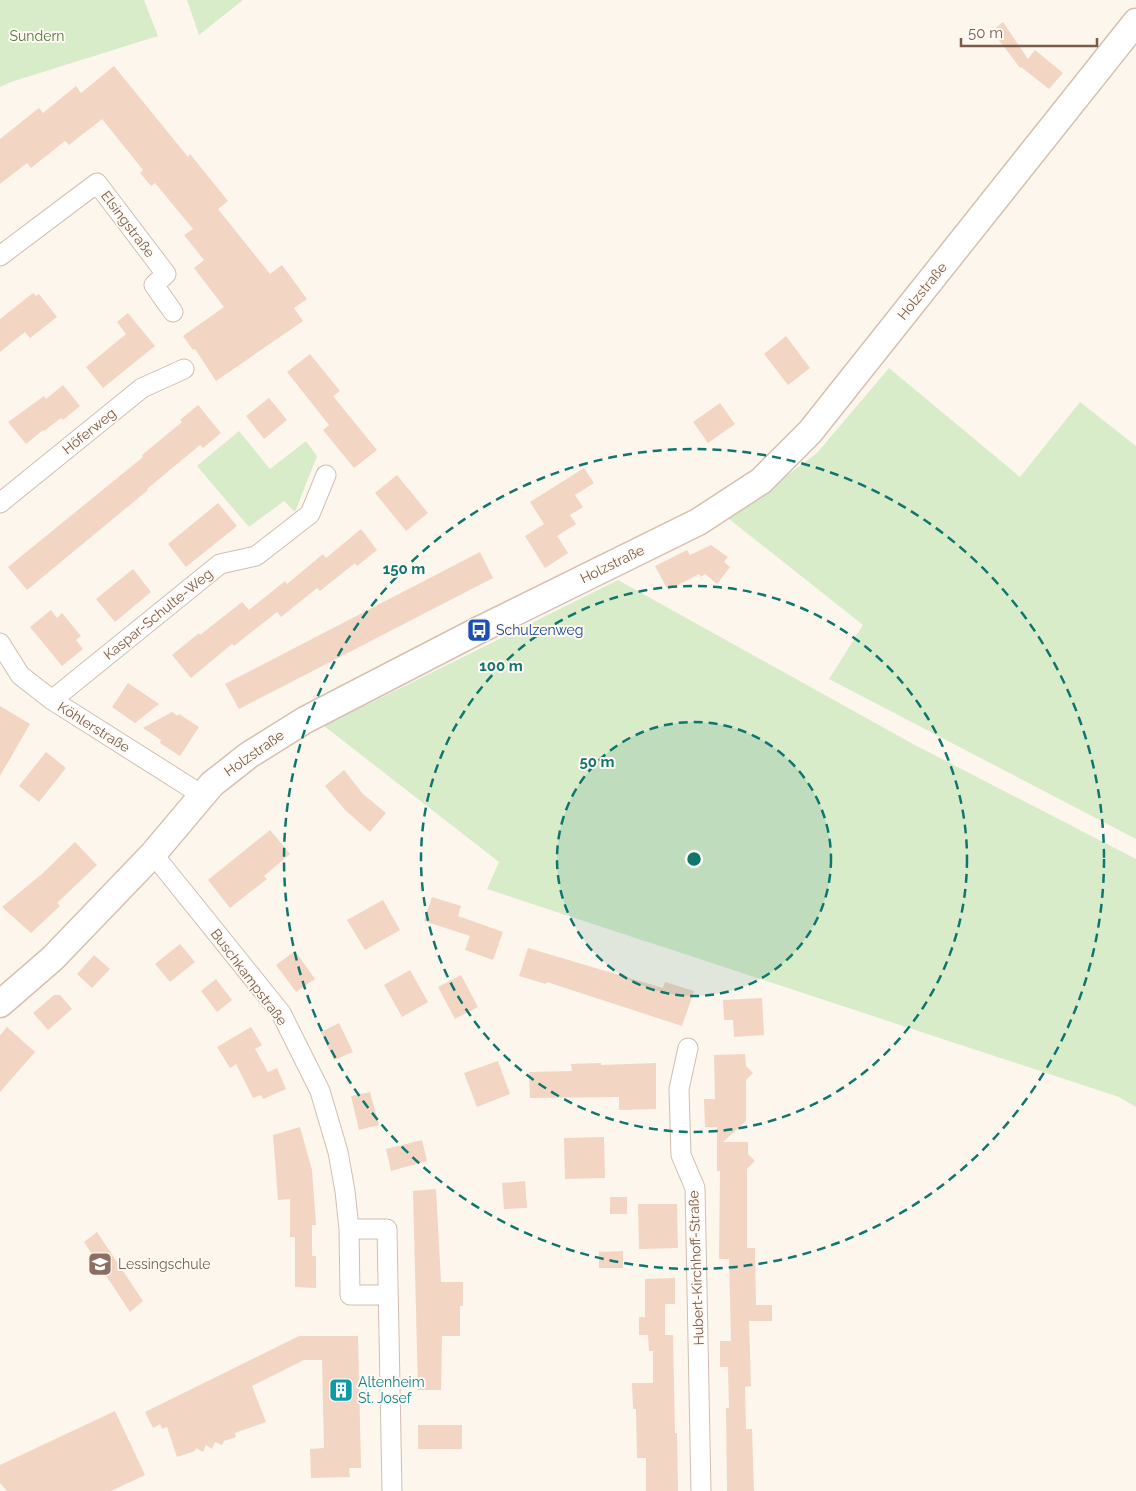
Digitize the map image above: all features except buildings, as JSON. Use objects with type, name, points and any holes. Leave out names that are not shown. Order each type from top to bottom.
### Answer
[{"type":"street","name":"Holzstraße","points":[[0,1004],[53,958],[152,854],[212,784],[242,760],[305,720],[495,622],[698,522],[760,481],[810,432],[1136,22]]},
{"type":"street","name":"Elsingstraße","points":[[0,256],[97,183],[166,274],[154,284],[173,312]]},
{"type":"street","name":"Höferweg","points":[[0,503],[142,388],[184,369]]},
{"type":"street","name":"Kaspar-Schulte-Weg","points":[[52,700],[220,564],[256,556],[310,514],[326,475]]},
{"type":"street","name":"Köhlerstraße","points":[[0,643],[20,675],[52,700],[202,795]]},
{"type":"street","name":"Buschkampstraße","points":[[152,854],[281,1013],[320,1091],[338,1152],[349,1229],[350,1295],[388,1295]]},
{"type":"street","name":"Hubert-Kirchhoff-Straße","points":[[688,1048],[679,1089],[681,1156],[695,1188],[702,1491]]},
{"type":"street","points":[[349,1229],[387,1229],[392,1491]]},
{"type":"green space","name":"Sundern","points":[[0,0],[144,0],[158,36],[0,87]]},
{"type":"green space","points":[[187,0],[243,0],[199,35]]},
{"type":"green space","points":[[889,368],[1020,477],[1080,402],[1136,446],[1136,839],[829,679],[863,625],[729,519],[817,453]]},
{"type":"green space","points":[[239,431],[270,469],[306,441],[317,456],[295,512],[284,501],[249,527],[197,466]]},
{"type":"green space","points":[[618,580],[913,744],[1136,859],[1136,1107],[1119,1097],[487,889],[499,862],[324,726]]},
{"type":"place","name":"Schulzenweg","points":[[479,630]]},
{"type":"place","name":"Lessingschule","points":[[100,1264]]},
{"type":"place","name":"Altenheim St. Josef","points":[[341,1390]]}]
